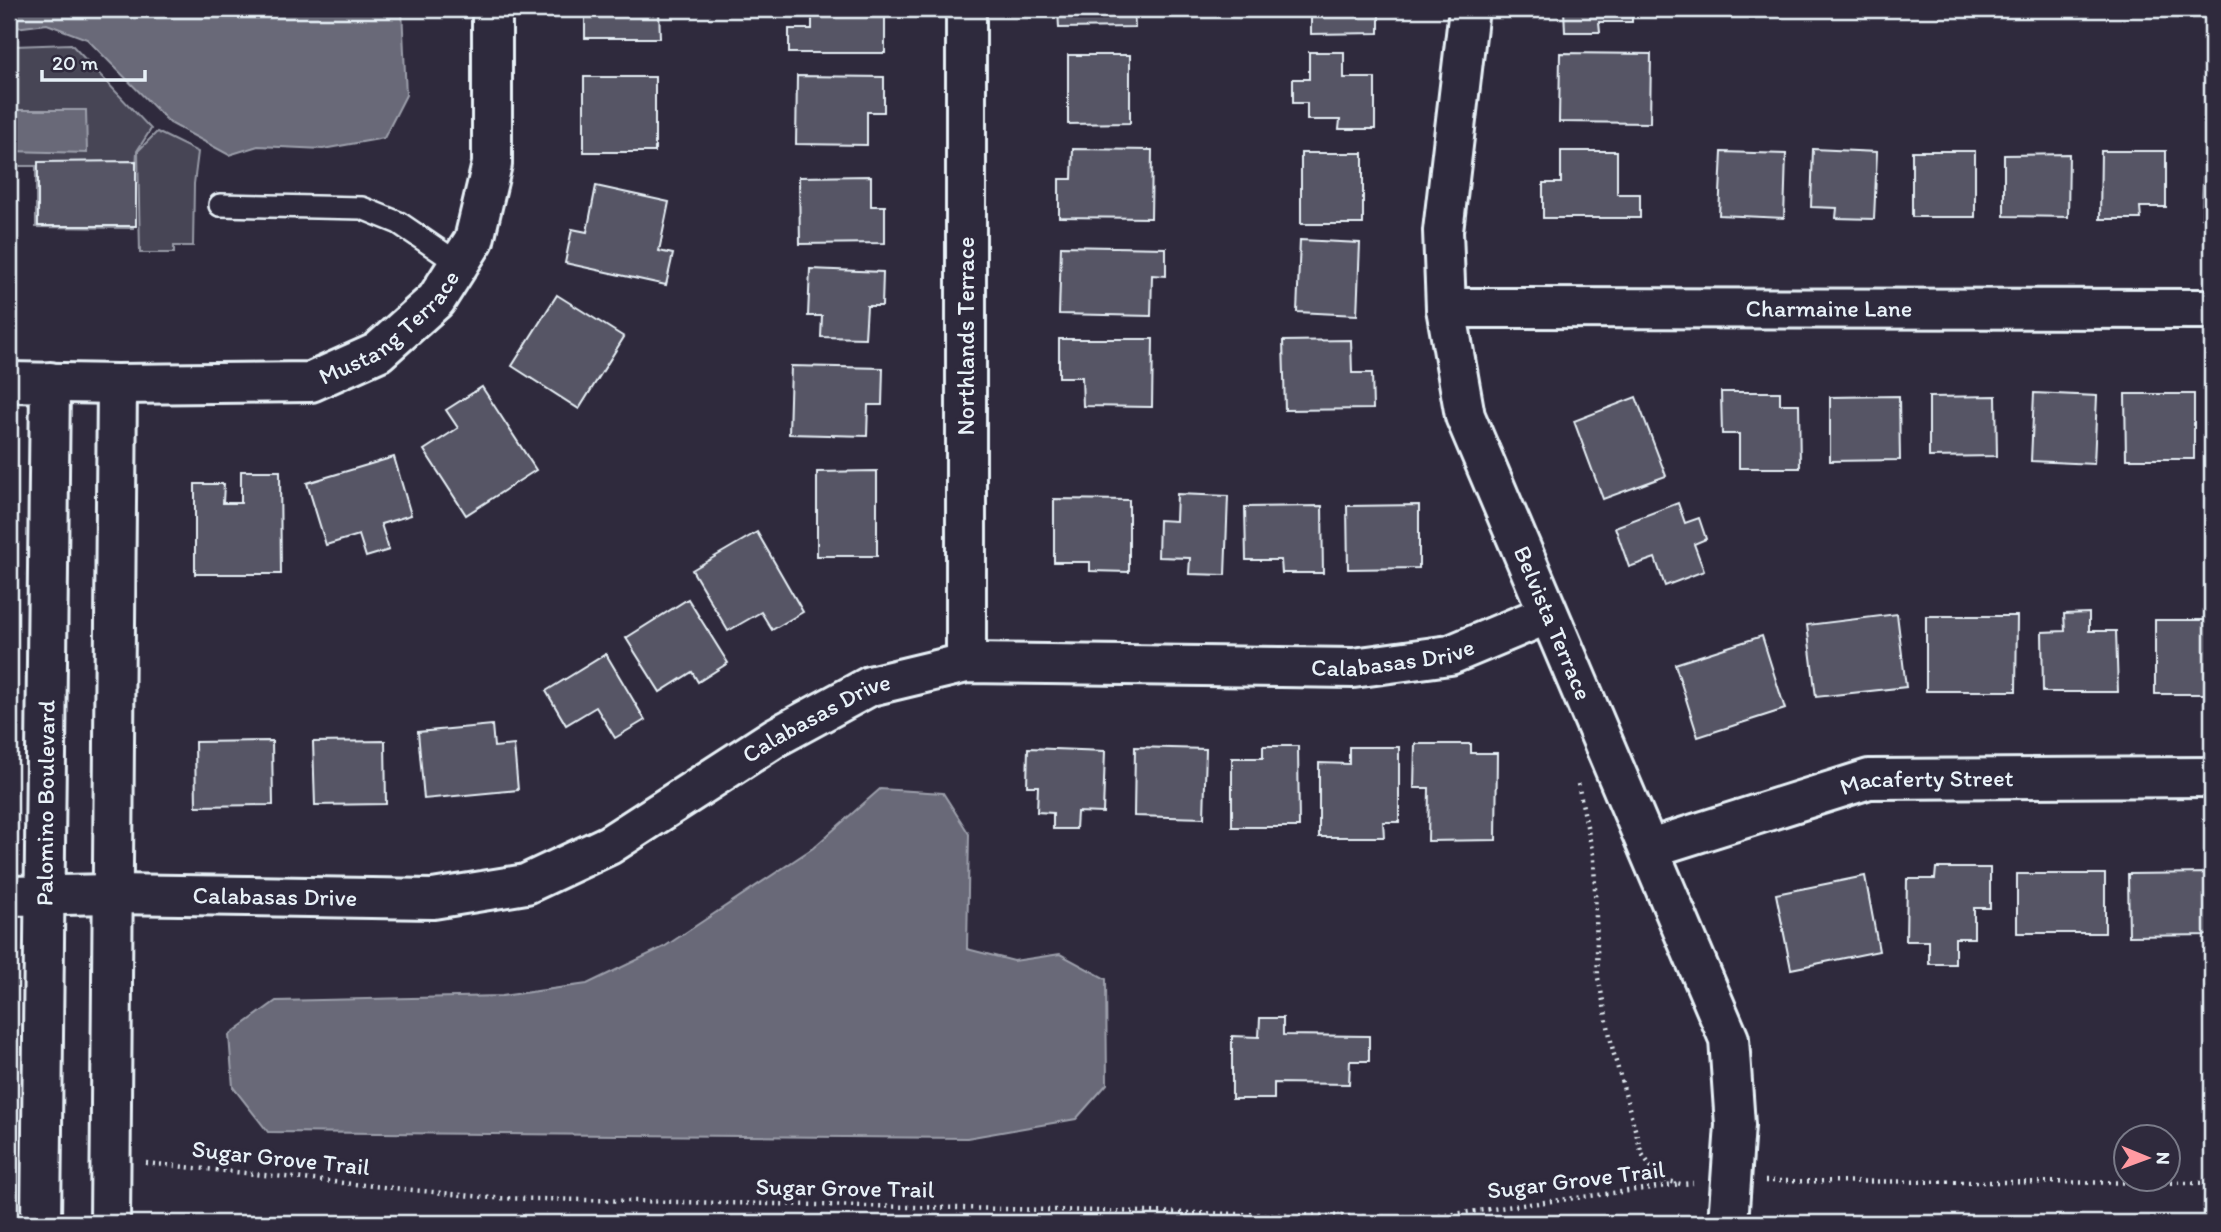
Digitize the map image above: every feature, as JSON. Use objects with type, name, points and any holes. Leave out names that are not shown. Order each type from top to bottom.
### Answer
[{"type":"street","name":"Mustang Terrace","points":[[9,382],[311,382],[378,352],[436,300],[474,240],[492,164],[492,9]]},
{"type":"street","name":"Northlands Terrace","points":[[966,9],[966,663]]},
{"type":"street","name":"Belvista Terrace","points":[[1469,9],[1443,231],[1446,309],[1465,416],[1729,1039],[1735,1125],[1728,1223]]},
{"type":"street","name":"Charmaine Lane","points":[[1446,309],[2212,309]]},
{"type":"street","name":"Palomino Boulevard","points":[[41,1223],[27,896],[50,382]]},
{"type":"street","points":[[110,1223],[117,384]]},
{"type":"street","name":"Calabasas Drive","points":[[27,896],[112,894],[433,899],[526,884],[609,845],[776,737],[870,686],[966,663],[1353,668],[1450,655],[1548,614]]},
{"type":"street","name":"Macaferty Street","points":[[1650,848],[1869,779],[2212,777]]},
{"type":"lane","points":[[220,205],[362,208],[399,223],[459,264]]},
{"type":"path","name":"Sugar Grove Trail","points":[[110,1162],[160,1163],[492,1198],[1423,1218],[1681,1184]]},
{"type":"shaded area","points":[[71,44],[151,129],[137,151],[133,228],[36,227],[36,166],[9,166],[9,51],[14,46]]},
{"type":"shaded area","points":[[157,132],[198,152],[194,184],[193,246],[174,246],[174,253],[140,253],[138,151]]},
{"type":"shaded area","points":[[9,198],[17,199],[16,283],[9,282]]},
{"type":"water","points":[[9,9],[402,9],[406,95],[384,138],[323,149],[258,146],[229,155],[170,123],[87,39],[47,24],[15,28],[9,34]]},
{"type":"water","points":[[9,110],[86,110],[87,153],[9,151]]},
{"type":"water","points":[[880,789],[943,793],[969,834],[967,949],[1014,961],[1060,954],[1106,979],[1107,1084],[1076,1119],[967,1138],[268,1132],[233,1087],[229,1035],[276,1001],[502,996],[587,984],[664,947],[813,848]]},
{"type":"building","points":[[585,9],[659,9],[660,38],[585,38]]},
{"type":"building","points":[[812,9],[866,9],[867,16],[885,16],[885,53],[789,53],[789,29],[812,29]]},
{"type":"building","points":[[1058,9],[1134,9],[1135,27],[1059,28]]},
{"type":"building","points":[[1311,9],[1379,9],[1379,33],[1311,34]]},
{"type":"building","points":[[1564,9],[1632,9],[1632,22],[1599,22],[1600,32],[1565,32]]},
{"type":"building","points":[[1309,52],[1344,52],[1344,78],[1375,78],[1375,129],[1339,129],[1340,120],[1307,120],[1307,103],[1293,103],[1293,79],[1309,79]]},
{"type":"building","points":[[1560,53],[1651,54],[1650,123],[1559,122]]},
{"type":"building","points":[[1068,55],[1130,55],[1130,123],[1068,124]]},
{"type":"building","points":[[797,76],[884,77],[884,112],[867,112],[867,145],[796,144]]},
{"type":"building","points":[[584,77],[655,77],[655,152],[584,152]]},
{"type":"building","points":[[1073,149],[1152,150],[1151,218],[1059,217],[1059,179],[1072,179]]},
{"type":"building","points":[[1813,149],[1877,152],[1874,219],[1836,218],[1837,208],[1811,207]]},
{"type":"building","points":[[1561,151],[1617,151],[1617,194],[1640,194],[1640,218],[1543,218],[1543,183],[1561,183]]},
{"type":"building","points":[[1912,151],[1975,151],[1975,217],[1912,217]]},
{"type":"building","points":[[2101,151],[2166,151],[2166,207],[2140,207],[2141,219],[2100,219]]},
{"type":"building","points":[[1722,152],[1786,154],[1784,218],[1719,215]]},
{"type":"building","points":[[1301,153],[1363,153],[1363,224],[1301,224]]},
{"type":"building","points":[[2069,154],[2068,217],[2004,216],[2004,155]]},
{"type":"building","points":[[2204,154],[2212,154],[2212,218],[2202,217]]},
{"type":"building","points":[[136,161],[136,226],[38,226],[38,162]]},
{"type":"building","points":[[871,176],[871,206],[885,206],[885,243],[800,244],[799,177]]},
{"type":"building","points":[[596,186],[669,202],[659,251],[673,254],[666,285],[565,263],[572,229],[587,232]]},
{"type":"building","points":[[1300,240],[1360,243],[1357,315],[1297,312]]},
{"type":"building","points":[[1061,246],[1166,248],[1166,276],[1152,275],[1151,316],[1059,314]]},
{"type":"building","points":[[810,269],[883,272],[882,306],[867,306],[865,338],[821,337],[822,316],[808,316]]},
{"type":"building","points":[[557,295],[624,337],[579,409],[512,366]]},
{"type":"building","points":[[1059,339],[1153,339],[1152,407],[1083,406],[1082,377],[1059,377]]},
{"type":"building","points":[[1351,340],[1352,373],[1372,373],[1373,409],[1285,410],[1283,341]]},
{"type":"building","points":[[791,366],[883,368],[882,405],[868,405],[867,436],[789,434]]},
{"type":"building","points":[[482,387],[536,470],[466,515],[424,450],[458,428],[446,410]]},
{"type":"building","points":[[1721,392],[1780,392],[1780,404],[1799,404],[1800,468],[1739,468],[1739,434],[1722,434]]},
{"type":"building","points":[[2034,393],[2097,396],[2094,464],[2031,461]]},
{"type":"building","points":[[2125,394],[2194,394],[2194,459],[2126,459]]},
{"type":"building","points":[[1899,396],[1900,460],[1830,461],[1830,397]]},
{"type":"building","points":[[1996,396],[1997,456],[1929,457],[1929,397]]},
{"type":"building","points":[[1636,397],[1666,476],[1603,499],[1574,421]]},
{"type":"building","points":[[394,457],[411,515],[381,524],[389,550],[366,557],[359,535],[326,545],[307,483]]},
{"type":"building","points":[[241,471],[280,471],[281,574],[195,574],[195,484],[224,484],[223,503],[241,503]]},
{"type":"building","points":[[877,471],[877,556],[817,556],[817,472]]},
{"type":"building","points":[[1177,494],[1228,496],[1225,575],[1189,574],[1190,558],[1158,557],[1159,520],[1176,521]]},
{"type":"building","points":[[1054,499],[1129,500],[1129,572],[1090,571],[1090,562],[1054,562]]},
{"type":"building","points":[[1678,503],[1685,523],[1699,518],[1706,539],[1694,544],[1704,571],[1665,586],[1655,558],[1629,567],[1615,527]]},
{"type":"building","points":[[1419,505],[1419,568],[1348,569],[1347,506]]},
{"type":"building","points":[[1322,506],[1323,573],[1282,573],[1281,560],[1246,560],[1245,507]]},
{"type":"building","points":[[757,532],[803,612],[772,630],[761,612],[728,631],[692,570]]},
{"type":"building","points":[[688,599],[728,663],[698,682],[692,672],[660,692],[626,638]]},
{"type":"building","points":[[2089,613],[2089,631],[2116,631],[2118,692],[2043,692],[2042,632],[2065,631],[2064,614]]},
{"type":"building","points":[[1897,614],[1906,687],[1816,697],[1807,625]]},
{"type":"building","points":[[1926,616],[2017,616],[2016,691],[1926,691]]},
{"type":"building","points":[[2155,620],[2212,620],[2212,694],[2155,694]]},
{"type":"building","points":[[1762,636],[1785,709],[1698,737],[1675,664]]},
{"type":"building","points":[[606,654],[645,720],[615,738],[596,707],[566,725],[546,691]]},
{"type":"building","points":[[492,725],[494,747],[514,745],[518,790],[424,799],[418,732]]},
{"type":"building","points":[[272,741],[273,805],[196,806],[195,742]]},
{"type":"building","points":[[385,741],[386,804],[315,805],[313,742]]},
{"type":"building","points":[[1415,744],[1471,744],[1471,753],[1497,753],[1496,840],[1428,841],[1429,788],[1414,788]]},
{"type":"building","points":[[1263,746],[1298,746],[1299,827],[1232,827],[1232,758],[1263,758]]},
{"type":"building","points":[[1135,747],[1206,749],[1204,818],[1134,816]]},
{"type":"building","points":[[1349,747],[1399,747],[1399,822],[1383,822],[1384,837],[1319,837],[1319,763],[1349,764]]},
{"type":"building","points":[[1028,748],[1105,751],[1103,813],[1077,812],[1076,829],[1053,829],[1053,813],[1037,812],[1038,786],[1027,786]]},
{"type":"building","points":[[1936,868],[1990,868],[1990,908],[1974,908],[1974,938],[1955,938],[1955,964],[1929,964],[1929,941],[1906,941],[1907,879],[1935,879]]},
{"type":"building","points":[[2212,873],[2212,935],[2129,936],[2128,874]]},
{"type":"building","points":[[2017,874],[2105,874],[2105,933],[2017,933]]},
{"type":"building","points":[[1865,876],[1879,951],[1791,969],[1776,894]]},
{"type":"building","points":[[1260,1018],[1283,1018],[1283,1035],[1369,1036],[1369,1061],[1350,1061],[1349,1084],[1274,1083],[1274,1099],[1232,1099],[1232,1036],[1259,1037]]}]
